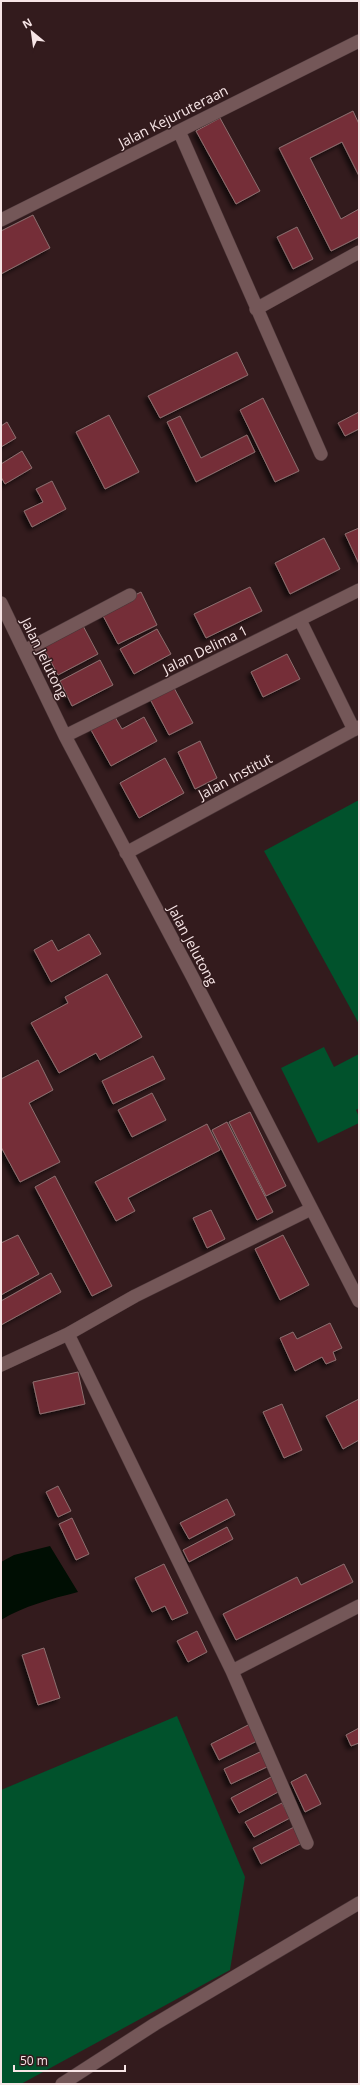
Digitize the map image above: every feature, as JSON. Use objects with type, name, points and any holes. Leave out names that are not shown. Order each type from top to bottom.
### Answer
[{"type":"street","name":"Jalan Kejuruteraan","points":[[1,220],[359,41]]},
{"type":"street","points":[[179,131],[321,454]]},
{"type":"street","points":[[256,309],[359,252]]},
{"type":"street","name":"Jalan Delima 1","points":[[64,736],[359,590]]},
{"type":"street","points":[[24,651],[130,595]]},
{"type":"street","name":"Jalan Jelutong","points":[[1,603],[64,736],[193,978],[359,1301]]},
{"type":"street","points":[[300,620],[356,729]]},
{"type":"street","name":"Jalan Institut","points":[[126,853],[356,729]]},
{"type":"street","points":[[1,1365],[68,1334],[135,1296],[311,1209]]},
{"type":"street","points":[[68,1334],[232,1671],[307,1843]]},
{"type":"street","points":[[232,1671],[359,1606]]},
{"type":"street","points":[[62,2084],[154,2024],[359,1903]]},
{"type":"green space","points":[[359,800],[359,1024],[264,851]]},
{"type":"green space","points":[[324,1047],[334,1067],[359,1054],[359,1108],[356,1110],[359,1117],[359,1123],[318,1143],[281,1068]]},
{"type":"green space","points":[[177,1716],[245,1877],[230,1970],[21,2084],[1,2084],[1,1790]]},
{"type":"shaded area","points":[[50,1546],[78,1592],[28,1607],[1,1620],[1,1562],[14,1555]]},
{"type":"building","points":[[353,111],[359,124],[359,176],[342,142],[310,158],[341,219],[359,209],[359,237],[331,251],[279,148]]},
{"type":"building","points":[[220,118],[260,191],[236,204],[196,131]]},
{"type":"building","points":[[33,215],[50,248],[1,274],[1,231]]},
{"type":"building","points":[[297,227],[313,259],[293,269],[277,237]]},
{"type":"building","points":[[237,352],[248,375],[160,418],[148,396]]},
{"type":"building","points":[[263,398],[299,471],[275,482],[240,410]]},
{"type":"building","points":[[359,412],[359,429],[345,436],[338,423]]},
{"type":"building","points":[[109,415],[139,472],[105,489],[76,432]]},
{"type":"building","points":[[180,416],[201,458],[247,435],[255,452],[196,482],[167,422]]},
{"type":"building","points":[[7,422],[16,438],[1,447],[1,426]]},
{"type":"building","points":[[22,451],[32,468],[5,484],[1,477],[1,464]]},
{"type":"building","points":[[52,481],[66,509],[32,527],[24,511],[43,502],[36,489]]},
{"type":"building","points":[[359,528],[359,564],[345,534]]},
{"type":"building","points":[[324,538],[340,569],[290,594],[275,563]]},
{"type":"building","points":[[250,587],[262,611],[206,638],[194,614]]},
{"type":"building","points":[[141,592],[157,625],[118,644],[101,612]]},
{"type":"building","points":[[81,622],[98,654],[58,675],[41,643]]},
{"type":"building","points":[[157,629],[171,654],[134,674],[120,649]]},
{"type":"building","points":[[287,654],[300,679],[263,697],[251,672]]},
{"type":"building","points":[[100,660],[113,685],[72,706],[60,681]]},
{"type":"building","points":[[173,686],[193,723],[169,735],[150,699]]},
{"type":"building","points":[[115,717],[122,729],[144,717],[157,741],[111,766],[91,730]]},
{"type":"building","points":[[200,741],[217,778],[195,789],[178,752]]},
{"type":"building","points":[[165,758],[184,793],[139,818],[120,783]]},
{"type":"building","points":[[89,934],[101,954],[51,982],[34,950],[52,940],[58,951]]},
{"type":"building","points":[[107,974],[142,1037],[100,1060],[96,1053],[59,1073],[31,1023],[68,1003],[65,997]]},
{"type":"building","points":[[153,1056],[165,1079],[113,1104],[102,1081]]},
{"type":"building","points":[[38,1060],[53,1090],[29,1103],[60,1162],[20,1182],[1,1147],[1,1079]]},
{"type":"building","points":[[152,1093],[166,1120],[132,1137],[118,1110]]},
{"type":"building","points":[[250,1112],[286,1186],[266,1196],[229,1122]]},
{"type":"building","points":[[227,1122],[273,1212],[257,1220],[212,1130]]},
{"type":"building","points":[[207,1124],[220,1150],[128,1198],[135,1211],[116,1221],[95,1182]]},
{"type":"building","points":[[55,1176],[112,1286],[92,1296],[35,1187]]},
{"type":"building","points":[[211,1210],[225,1239],[207,1248],[193,1218]]},
{"type":"building","points":[[18,1235],[39,1274],[1,1295],[1,1243]]},
{"type":"building","points":[[283,1235],[309,1285],[280,1300],[255,1249]]},
{"type":"building","points":[[51,1273],[61,1292],[1,1325],[1,1301]]},
{"type":"building","points":[[330,1323],[342,1348],[333,1352],[336,1360],[326,1364],[322,1357],[295,1371],[280,1338],[293,1332],[297,1339]]},
{"type":"building","points":[[78,1372],[85,1404],[40,1414],[33,1382]]},
{"type":"building","points":[[359,1399],[359,1440],[343,1449],[326,1416]]},
{"type":"building","points":[[282,1404],[302,1450],[284,1458],[263,1412]]},
{"type":"building","points":[[58,1486],[71,1511],[58,1517],[46,1492]]},
{"type":"building","points":[[227,1499],[235,1515],[189,1539],[180,1523]]},
{"type":"building","points":[[72,1518],[89,1554],[76,1560],[59,1524]]},
{"type":"building","points":[[227,1527],[233,1539],[189,1562],[183,1550]]},
{"type":"building","points":[[164,1564],[188,1613],[172,1620],[165,1606],[152,1612],[135,1578]]},
{"type":"building","points":[[344,1564],[353,1582],[236,1640],[223,1614],[297,1577],[301,1585]]},
{"type":"building","points":[[197,1631],[207,1652],[188,1662],[177,1641]]},
{"type":"building","points":[[44,1648],[60,1698],[38,1705],[22,1655]]},
{"type":"building","points":[[252,1723],[261,1739],[219,1760],[211,1744]]},
{"type":"building","points":[[359,1728],[359,1743],[351,1746],[346,1735]]},
{"type":"building","points":[[262,1751],[269,1766],[231,1784],[224,1769]]},
{"type":"building","points":[[306,1774],[321,1804],[305,1812],[291,1782]]},
{"type":"building","points":[[273,1776],[280,1791],[239,1813],[231,1798]]},
{"type":"building","points":[[282,1803],[290,1818],[254,1837],[245,1822]]},
{"type":"building","points":[[294,1827],[302,1843],[261,1864],[253,1848]]}]
